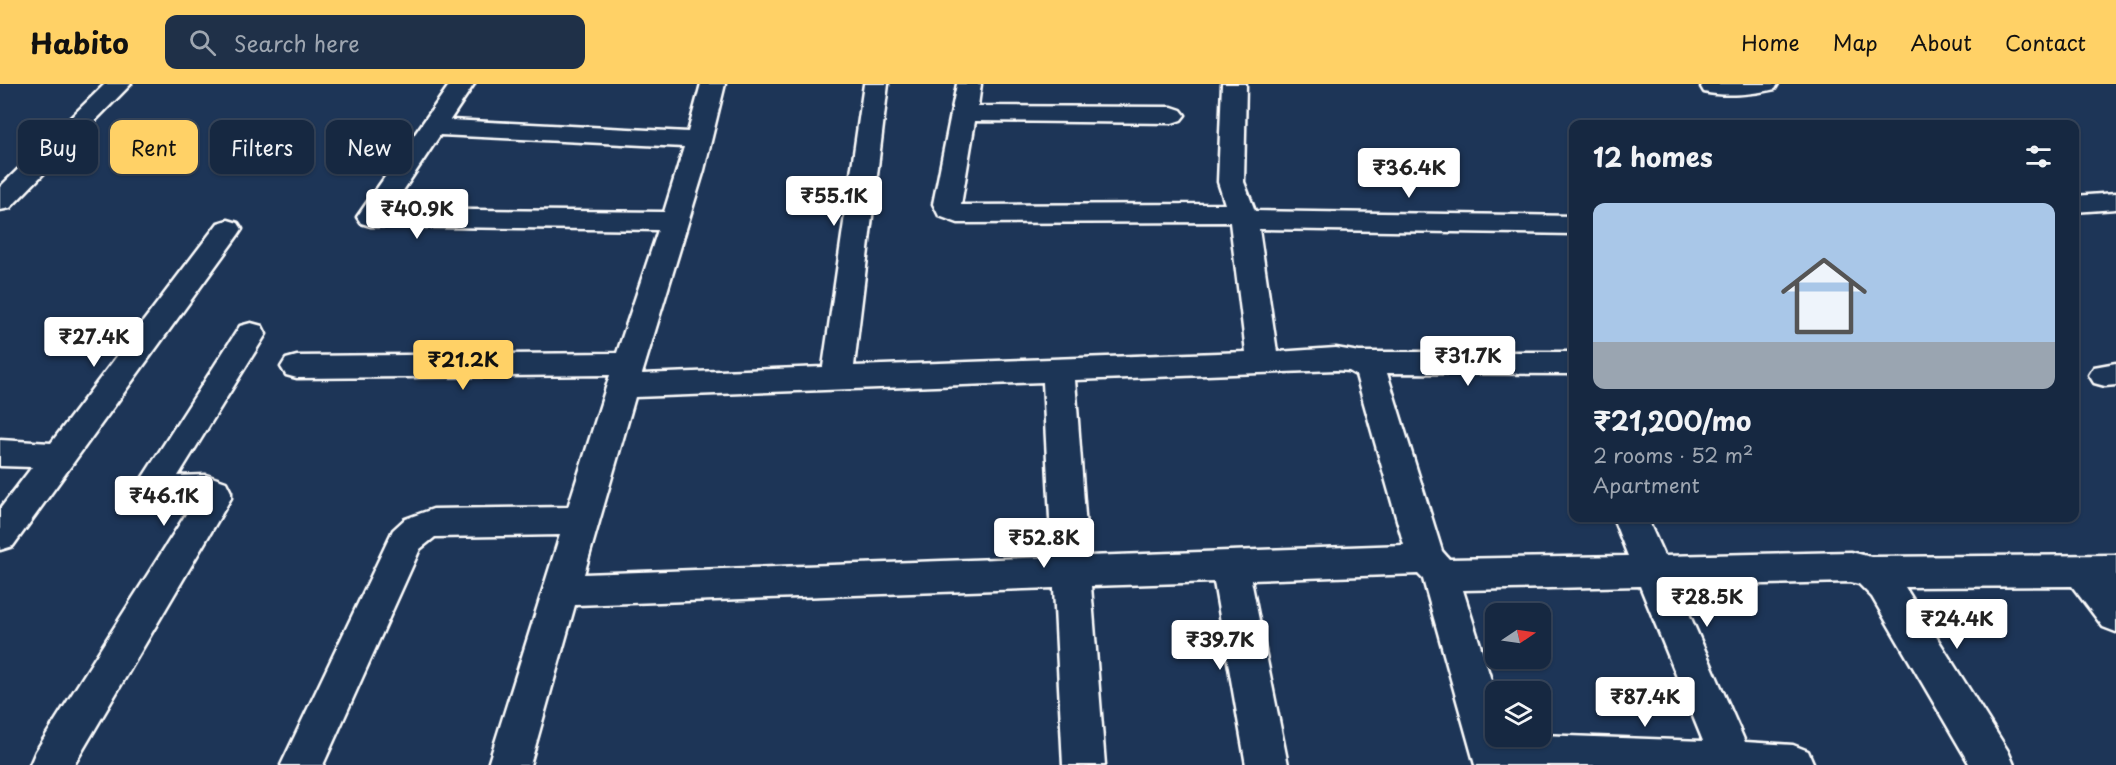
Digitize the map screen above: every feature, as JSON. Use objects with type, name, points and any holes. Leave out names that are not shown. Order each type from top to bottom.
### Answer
[{"type":"street","points":[[0,202],[119,84]]},
{"type":"street","points":[[462,84],[371,217],[674,220]]},
{"type":"street","points":[[509,765],[713,84]]},
{"type":"street","points":[[837,377],[876,84]]},
{"type":"street","points":[[969,84],[947,204],[949,210],[958,214],[1243,217],[1569,225]]},
{"type":"street","points":[[1234,84],[1231,182],[1243,217],[1262,353],[1268,362]]},
{"type":"street","points":[[1713,87],[1766,84]]},
{"type":"street","points":[[965,113],[1172,116]]},
{"type":"street","points":[[433,127],[698,140]]},
{"type":"street","points":[[2079,204],[2116,201]]},
{"type":"street","points":[[0,536],[228,229]]},
{"type":"street","points":[[51,765],[214,498],[214,492],[206,489],[165,490],[159,488],[158,480],[251,334]]},
{"type":"street","points":[[297,368],[837,377],[1349,360],[1569,369]]},
{"type":"street","points":[[1362,362],[1371,369],[1494,759],[1732,761],[1793,765]]},
{"type":"street","points":[[1058,369],[1084,765]]},
{"type":"street","points":[[0,453],[59,456]]},
{"type":"street","points":[[302,765],[406,540],[418,529],[434,523],[581,521]]},
{"type":"street","points":[[1632,522],[1732,761]]},
{"type":"street","points":[[561,590],[1230,567],[1432,566],[1455,575],[1851,567],[1871,572],[2099,570],[2116,616]]},
{"type":"street","points":[[1230,567],[1267,765]]},
{"type":"street","points":[[1871,572],[1885,586],[1993,765]]}]
